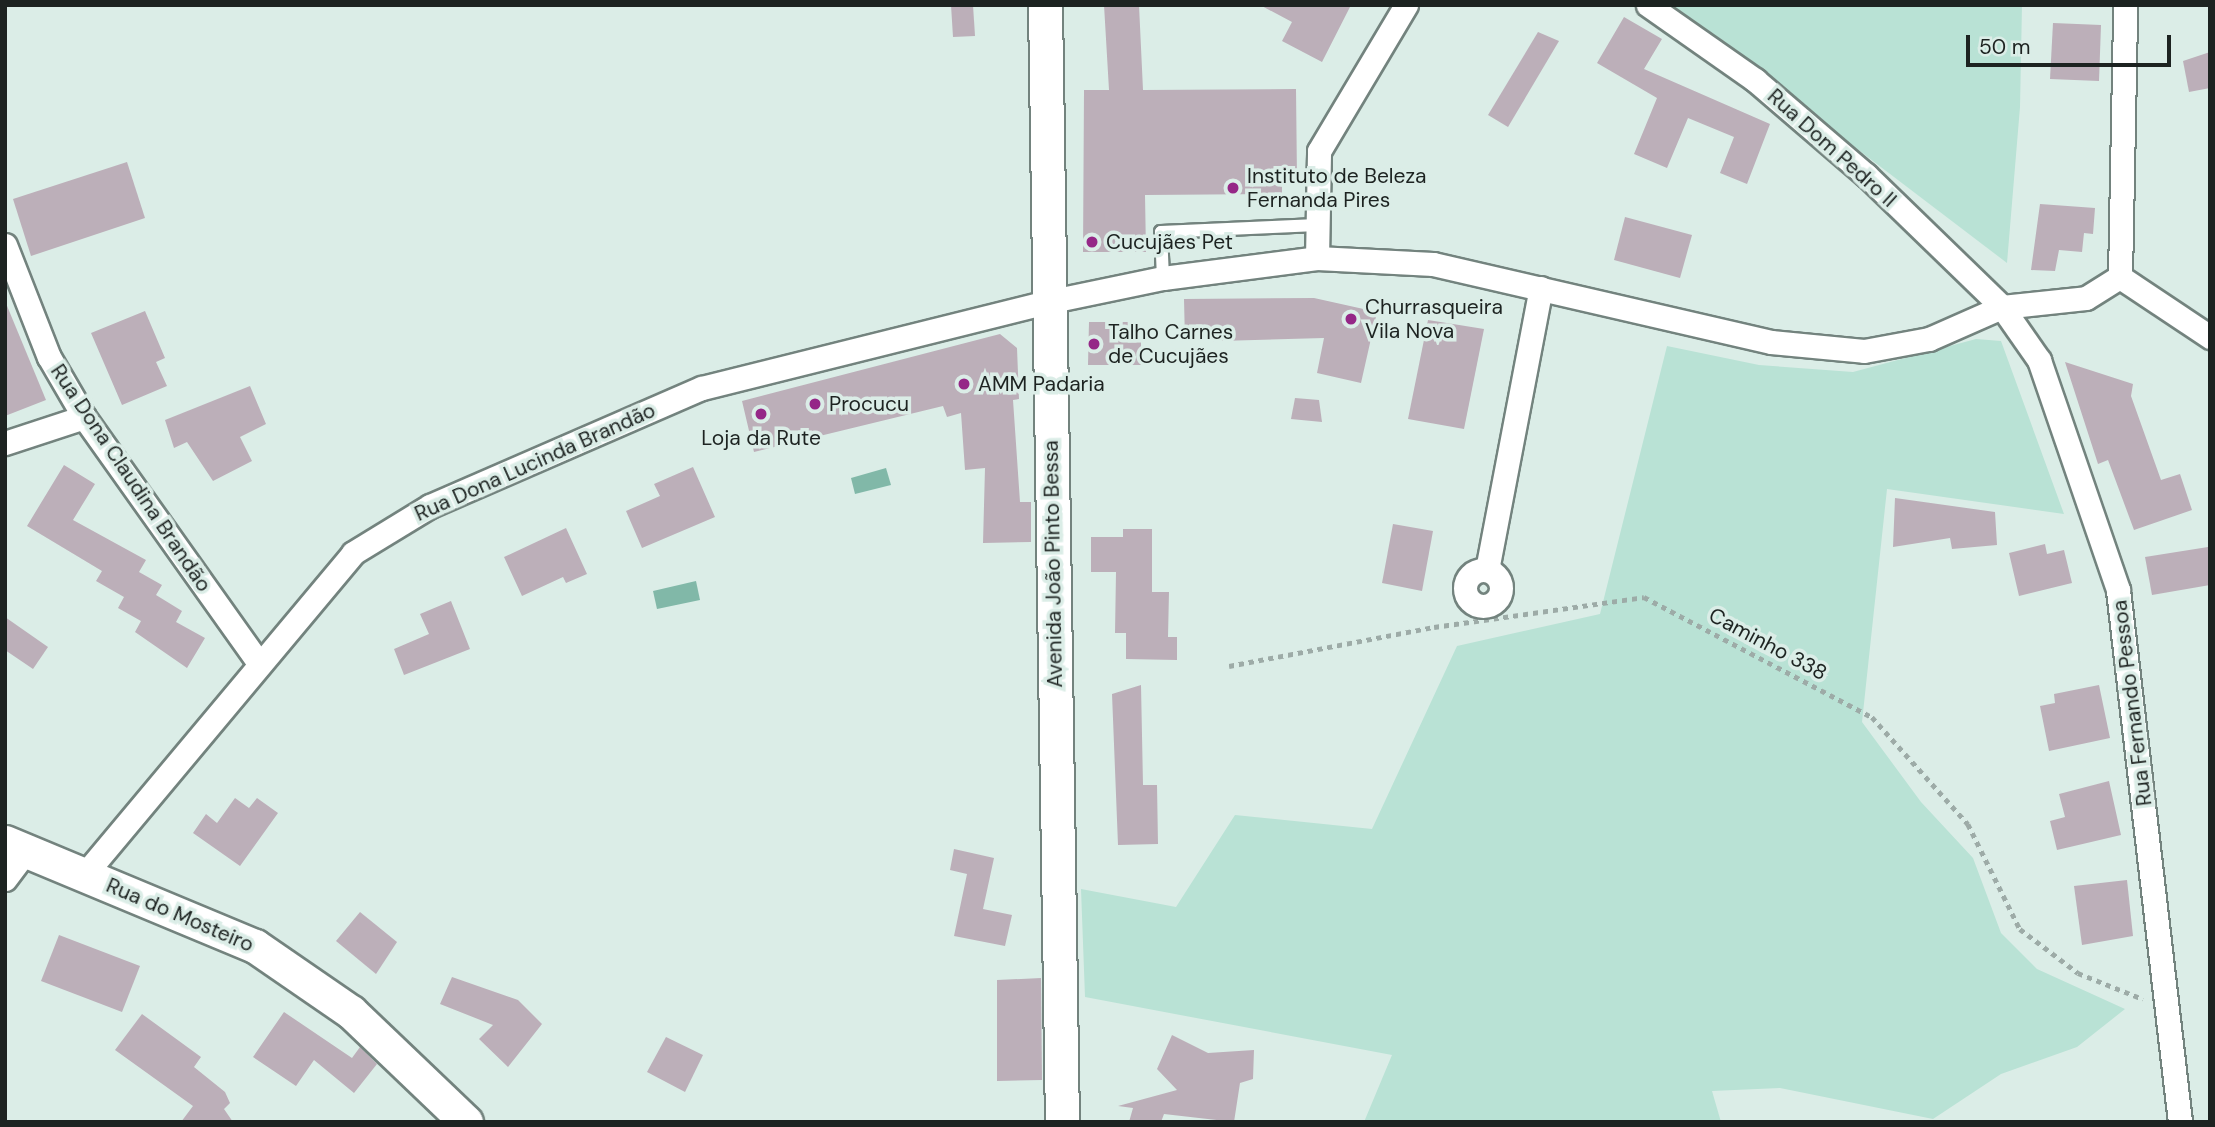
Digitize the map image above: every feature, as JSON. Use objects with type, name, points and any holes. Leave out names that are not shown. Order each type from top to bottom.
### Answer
[{"type":"main road","name":"Avenida João Pinto Bessa","points":[[1045,5],[1047,302],[1062,1122]]},
{"type":"main road","name":"Rua do Mosteiro","points":[[16,846],[255,946],[351,1012],[467,1122]]},
{"type":"street","points":[[1317,258],[1319,150],[1406,5]]},
{"type":"street","name":"Rua Dom Pedro II","points":[[1648,5],[1755,79],[1866,175],[2002,307]]},
{"type":"street","points":[[2124,5],[2120,277],[2210,337]]},
{"type":"street","name":"Rua Dona Claudina Brandão","points":[[5,245],[49,356],[84,417],[259,663]]},
{"type":"street","name":"Rua Dona Lucinda Brandão","points":[[85,874],[353,553],[430,506],[702,388],[1047,302],[1163,278],[1317,258],[1433,264],[1771,342],[1864,351],[1929,339],[2002,307],[2086,298],[2120,277]]},
{"type":"street","points":[[1488,570],[1541,288]]},
{"type":"street","name":"Rua Fernando Pessoa","points":[[2002,307],[2039,360],[2118,590],[2164,1007],[2180,1122]]},
{"type":"street","points":[[5,443],[84,417]]},
{"type":"street","points":[[5,879],[16,846]]},
{"type":"lane","points":[[1163,278],[1161,232],[1317,225]]},
{"type":"path","name":"Caminho 338","points":[[1229,666],[1434,627],[1644,597],[1872,717],[1968,824],[2020,929],[2078,972],[2164,1007]]},
{"type":"shaded area","points":[[1668,5],[2022,5],[2020,107],[2007,263]]},
{"type":"shaded area","points":[[1976,339],[2001,341],[2064,514],[1887,489],[1862,722],[1921,802],[1973,858],[2001,933],[2037,969],[2125,1009],[2077,1047],[2001,1074],[1933,1119],[1780,1088],[1712,1091],[1721,1122],[1364,1122],[1392,1055],[1085,997],[1081,889],[1176,907],[1235,815],[1372,829],[1457,646],[1600,614],[1667,346],[1759,365],[1853,372]]},
{"type":"shaded area","points":[[886,468],[891,485],[855,494],[851,478]]},
{"type":"shaded area","points":[[696,581],[700,600],[657,609],[653,591]]},
{"type":"building","points":[[951,5],[973,5],[975,36],[953,37]]},
{"type":"building","points":[[1104,5],[1139,5],[1143,90],[1296,89],[1297,179],[1282,180],[1282,194],[1145,195],[1146,252],[1083,252],[1084,90],[1109,90]]},
{"type":"building","points":[[1260,5],[1351,5],[1322,62],[1282,41],[1292,22]]},
{"type":"building","points":[[1624,17],[1662,39],[1644,69],[1770,124],[1747,184],[1720,173],[1734,137],[1688,118],[1667,168],[1634,154],[1657,98],[1597,63]]},
{"type":"building","points":[[2053,23],[2101,25],[2099,81],[2050,79]]},
{"type":"building","points":[[1538,32],[1559,41],[1508,127],[1488,115]]},
{"type":"building","points":[[2210,52],[2210,88],[2189,92],[2183,61]]},
{"type":"building","points":[[127,162],[145,218],[31,256],[13,199]]},
{"type":"building","points":[[2040,204],[2095,208],[2093,234],[2084,233],[2082,252],[2059,250],[2055,271],[2031,270]]},
{"type":"building","points":[[1625,217],[1692,235],[1680,278],[1614,260]]},
{"type":"building","points":[[1314,298],[1377,312],[1361,383],[1317,373],[1324,338],[1185,342],[1184,299]]},
{"type":"building","points":[[5,301],[46,400],[5,416]]},
{"type":"building","points":[[145,311],[165,358],[156,362],[167,386],[122,405],[91,333]]},
{"type":"building","points":[[1428,320],[1484,329],[1464,429],[1408,419]]},
{"type":"building","points":[[1089,322],[1141,322],[1141,365],[1088,365]]},
{"type":"building","points":[[1000,334],[1017,348],[1019,399],[1013,400],[1020,502],[1031,502],[1031,542],[983,543],[985,468],[965,470],[961,413],[947,417],[943,406],[754,452],[742,401]]},
{"type":"building","points":[[2065,362],[2133,384],[2131,396],[2161,480],[2180,474],[2192,510],[2134,530],[2108,460],[2098,464]]},
{"type":"building","points":[[250,386],[266,424],[240,437],[252,461],[213,481],[187,442],[174,448],[165,420]]},
{"type":"building","points":[[1295,398],[1319,400],[1322,422],[1291,419]]},
{"type":"building","points":[[64,465],[95,484],[73,520],[146,560],[139,572],[162,585],[156,595],[182,611],[176,622],[205,638],[187,668],[135,632],[141,621],[118,608],[124,597],[96,581],[102,571],[27,526]]},
{"type":"building","points":[[693,467],[715,517],[642,548],[626,511],[660,496],[654,484]]},
{"type":"building","points":[[1895,498],[1995,512],[1997,545],[1952,549],[1950,538],[1893,547]]},
{"type":"building","points":[[1393,524],[1433,531],[1422,591],[1382,583]]},
{"type":"building","points":[[566,528],[587,574],[566,583],[563,577],[522,596],[504,557]]},
{"type":"building","points":[[1123,529],[1152,529],[1152,592],[1169,592],[1168,637],[1177,637],[1177,660],[1126,659],[1126,633],[1115,633],[1116,572],[1091,572],[1091,537],[1123,537]]},
{"type":"building","points":[[2045,544],[2047,554],[2064,550],[2072,583],[2019,596],[2009,553]]},
{"type":"building","points":[[2208,547],[2210,585],[2152,595],[2145,557]]},
{"type":"building","points":[[451,601],[470,649],[404,675],[394,649],[429,634],[420,614]]},
{"type":"building","points":[[5,617],[48,647],[33,669],[5,650]]},
{"type":"building","points":[[1141,685],[1143,785],[1157,785],[1158,844],[1118,845],[1112,694]]},
{"type":"building","points":[[2099,685],[2110,738],[2049,751],[2040,706],[2055,703],[2054,694]]},
{"type":"building","points":[[2109,781],[2121,835],[2057,850],[2050,821],[2065,817],[2059,794]]},
{"type":"building","points":[[235,798],[249,808],[257,798],[278,813],[240,866],[193,833],[206,814],[217,823]]},
{"type":"building","points":[[954,849],[994,858],[983,909],[1012,915],[1005,946],[954,936],[967,874],[950,870]]},
{"type":"building","points":[[2127,880],[2133,936],[2082,945],[2074,886]]},
{"type":"building","points":[[360,912],[397,942],[376,974],[336,941]]},
{"type":"building","points":[[59,935],[140,966],[122,1012],[41,981]]},
{"type":"building","points":[[452,977],[518,1000],[542,1024],[508,1067],[479,1039],[493,1025],[440,1004]]},
{"type":"building","points":[[1041,978],[1042,1080],[997,1081],[997,980]]},
{"type":"building","points":[[284,1012],[352,1058],[360,1047],[377,1064],[354,1093],[314,1060],[296,1086],[253,1057]]},
{"type":"building","points":[[142,1014],[201,1057],[194,1067],[225,1092],[230,1103],[224,1109],[233,1122],[181,1122],[193,1106],[115,1050]]},
{"type":"building","points":[[1172,1035],[1208,1053],[1254,1050],[1253,1079],[1240,1083],[1234,1122],[1164,1114],[1161,1122],[1129,1122],[1133,1108],[1118,1106],[1177,1090],[1157,1069]]},
{"type":"building","points":[[666,1037],[703,1055],[685,1092],[647,1072]]},
{"type":"place","name":"Instituto de Beleza Fernanda Pires","points":[[1233,188]]},
{"type":"place","name":"Cucujães Pet","points":[[1092,242]]},
{"type":"place","name":"Churrasqueira Vila Nova","points":[[1351,319]]},
{"type":"place","name":"Talho Carnes de Cucujães","points":[[1094,344]]},
{"type":"place","name":"AMM Padaria","points":[[964,384]]},
{"type":"place","name":"Procucu","points":[[815,404]]},
{"type":"place","name":"Loja da Rute","points":[[761,414]]}]
